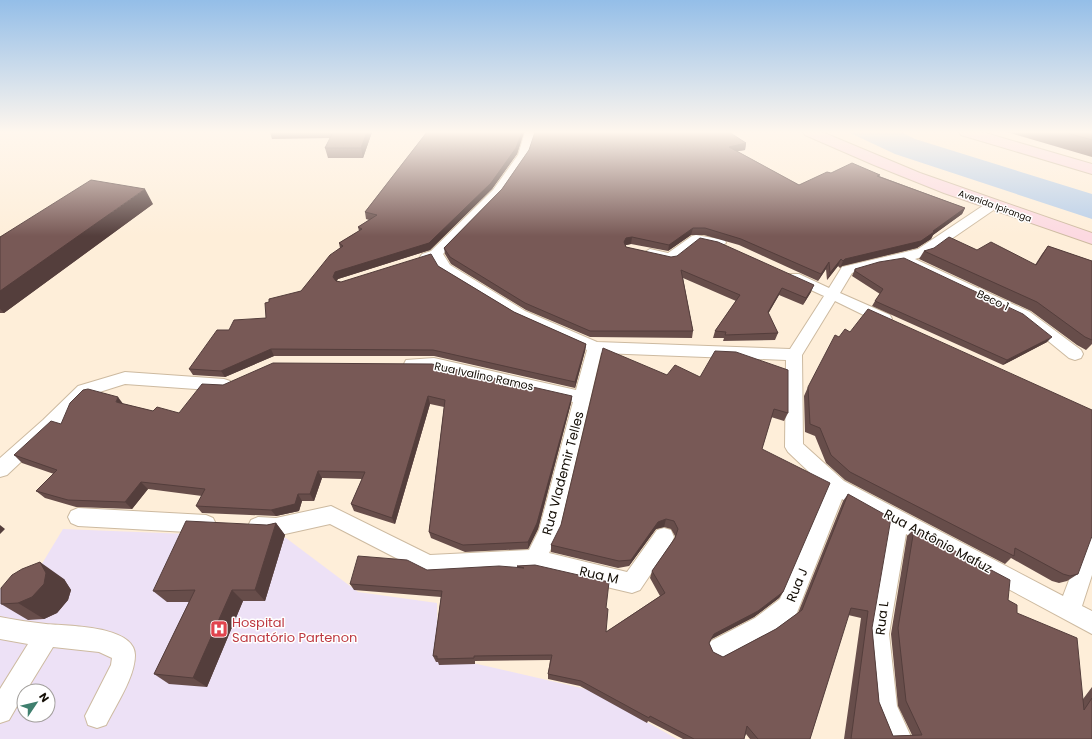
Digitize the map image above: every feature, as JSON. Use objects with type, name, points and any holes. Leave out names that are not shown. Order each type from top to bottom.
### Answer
[{"type":"main road","name":"Avenida Ipiranga","points":[[889,166],[991,206],[1092,239]]},
{"type":"lane","points":[[414,261],[436,254],[497,192],[515,166]]},
{"type":"lane","points":[[436,254],[445,268],[520,314],[595,347],[794,354],[847,270],[875,262],[903,258],[924,252],[991,206]]},
{"type":"lane","points":[[639,251],[670,258],[696,239],[721,244],[735,250]]},
{"type":"lane","name":"Beco 1","points":[[903,258],[1025,315],[1075,354]]},
{"type":"lane","points":[[785,272],[897,325]]},
{"type":"lane","name":"Rua Vlademir Telles","points":[[535,560],[549,532],[595,347]]},
{"type":"lane","name":"Rua Antônio Mafuz","points":[[794,354],[794,447],[837,487],[1092,623]]},
{"type":"lane","name":"Rua Ivalino Ramos","points":[[396,364],[434,364],[582,398]]},
{"type":"lane","points":[[0,469],[49,425],[84,390],[126,378],[227,385],[241,379]]},
{"type":"lane","name":"Rua J","points":[[719,649],[763,626],[788,607],[837,487]]},
{"type":"lane","points":[[78,517],[276,527],[331,515],[429,565],[535,560]]},
{"type":"lane","name":"Rua L","points":[[898,520],[878,634],[886,707],[899,739]]},
{"type":"lane","name":"Rua M","points":[[535,560],[632,583],[664,537]]},
{"type":"lane","points":[[1069,610],[1092,545]]},
{"type":"lane","points":[[0,628],[47,635],[82,638],[106,643],[120,648],[124,653],[122,668],[97,716]]},
{"type":"lane","points":[[0,711],[47,635]]},
{"type":"shaded area","name":"Hospital Sanatório Partenon","points":[[63,529],[286,538],[358,592],[437,603],[438,655],[590,690],[677,739],[0,739],[0,589],[23,595]]},
{"type":"water","points":[[933,166],[1003,166],[1092,194],[1092,219]]},
{"type":"building","points":[[400,166],[503,166],[491,183],[429,243],[335,272],[333,277],[336,281],[341,282],[431,254],[438,266],[514,312],[586,344],[575,382],[433,350],[271,349],[221,371],[189,369],[217,330],[229,330],[234,320],[266,318],[265,303],[269,302],[269,299],[301,291],[330,255],[343,246],[339,243],[362,229],[358,227],[377,215],[365,212]]},
{"type":"building","points":[[518,166],[765,166],[799,185],[827,172],[831,173],[845,166],[860,166],[880,175],[877,176],[965,208],[921,241],[845,259],[843,261],[841,259],[830,273],[829,262],[821,274],[741,239],[705,228],[693,228],[669,245],[632,237],[626,238],[624,242],[626,247],[671,257],[677,256],[700,238],[718,242],[814,285],[806,298],[782,288],[768,312],[778,333],[725,335],[726,332],[715,331],[740,295],[681,270],[693,331],[590,331],[525,303],[450,257],[444,248],[502,189]]},
{"type":"building","points":[[91,180],[145,189],[0,291],[0,237]]},
{"type":"building","points":[[949,237],[977,250],[991,242],[1036,265],[1048,246],[1092,261],[1092,340],[1085,337],[1037,302],[924,251],[934,248]]},
{"type":"building","points":[[904,258],[1023,314],[1052,337],[1007,360],[875,301],[883,289],[855,271],[855,269],[879,262]]},
{"type":"building","points":[[868,309],[1092,410],[1092,536],[1078,574],[1070,576],[1063,574],[1015,548],[1014,556],[850,472],[831,455],[820,428],[810,424],[808,387],[835,335],[839,337],[845,329],[850,332]]},
{"type":"building","points":[[603,348],[667,375],[675,365],[700,377],[715,351],[736,352],[788,370],[788,413],[774,409],[762,449],[830,483],[783,592],[758,611],[714,634],[709,643],[713,652],[723,657],[776,629],[802,610],[848,494],[891,518],[872,628],[879,702],[893,736],[922,735],[906,701],[898,628],[914,529],[1010,580],[1008,600],[1017,605],[1017,613],[1077,638],[1084,710],[1092,698],[1092,739],[851,739],[868,611],[851,608],[810,739],[758,739],[747,726],[744,739],[694,739],[650,716],[649,718],[581,681],[548,674],[552,655],[474,656],[474,658],[437,659],[437,656],[433,656],[442,591],[350,584],[358,556],[407,560],[427,570],[499,566],[524,568],[517,566],[535,565],[609,582],[606,608],[608,609],[606,632],[665,593],[652,571],[675,538],[678,529],[674,521],[666,519],[658,522],[631,560],[619,561],[551,545],[561,525]]},
{"type":"building","points":[[273,363],[432,364],[572,396],[537,523],[528,542],[463,545],[429,532],[445,400],[428,396],[392,518],[351,504],[365,472],[318,471],[310,494],[298,494],[295,504],[271,510],[196,506],[205,489],[141,482],[125,502],[68,500],[36,491],[57,470],[14,455],[51,421],[61,424],[70,403],[83,390],[88,389],[118,397],[116,402],[153,411],[157,407],[179,413],[202,384],[223,385]]},
{"type":"building","points":[[186,521],[267,525],[276,523],[255,590],[232,590],[193,678],[154,674],[195,590],[153,591]]},
{"type":"building","points":[[40,562],[46,573],[44,584],[32,597],[18,603],[1,604],[1,588],[12,575],[22,569]]},
{"type":"place","name":"Hospital Sanatório Partenon","points":[[219,629]]}]
